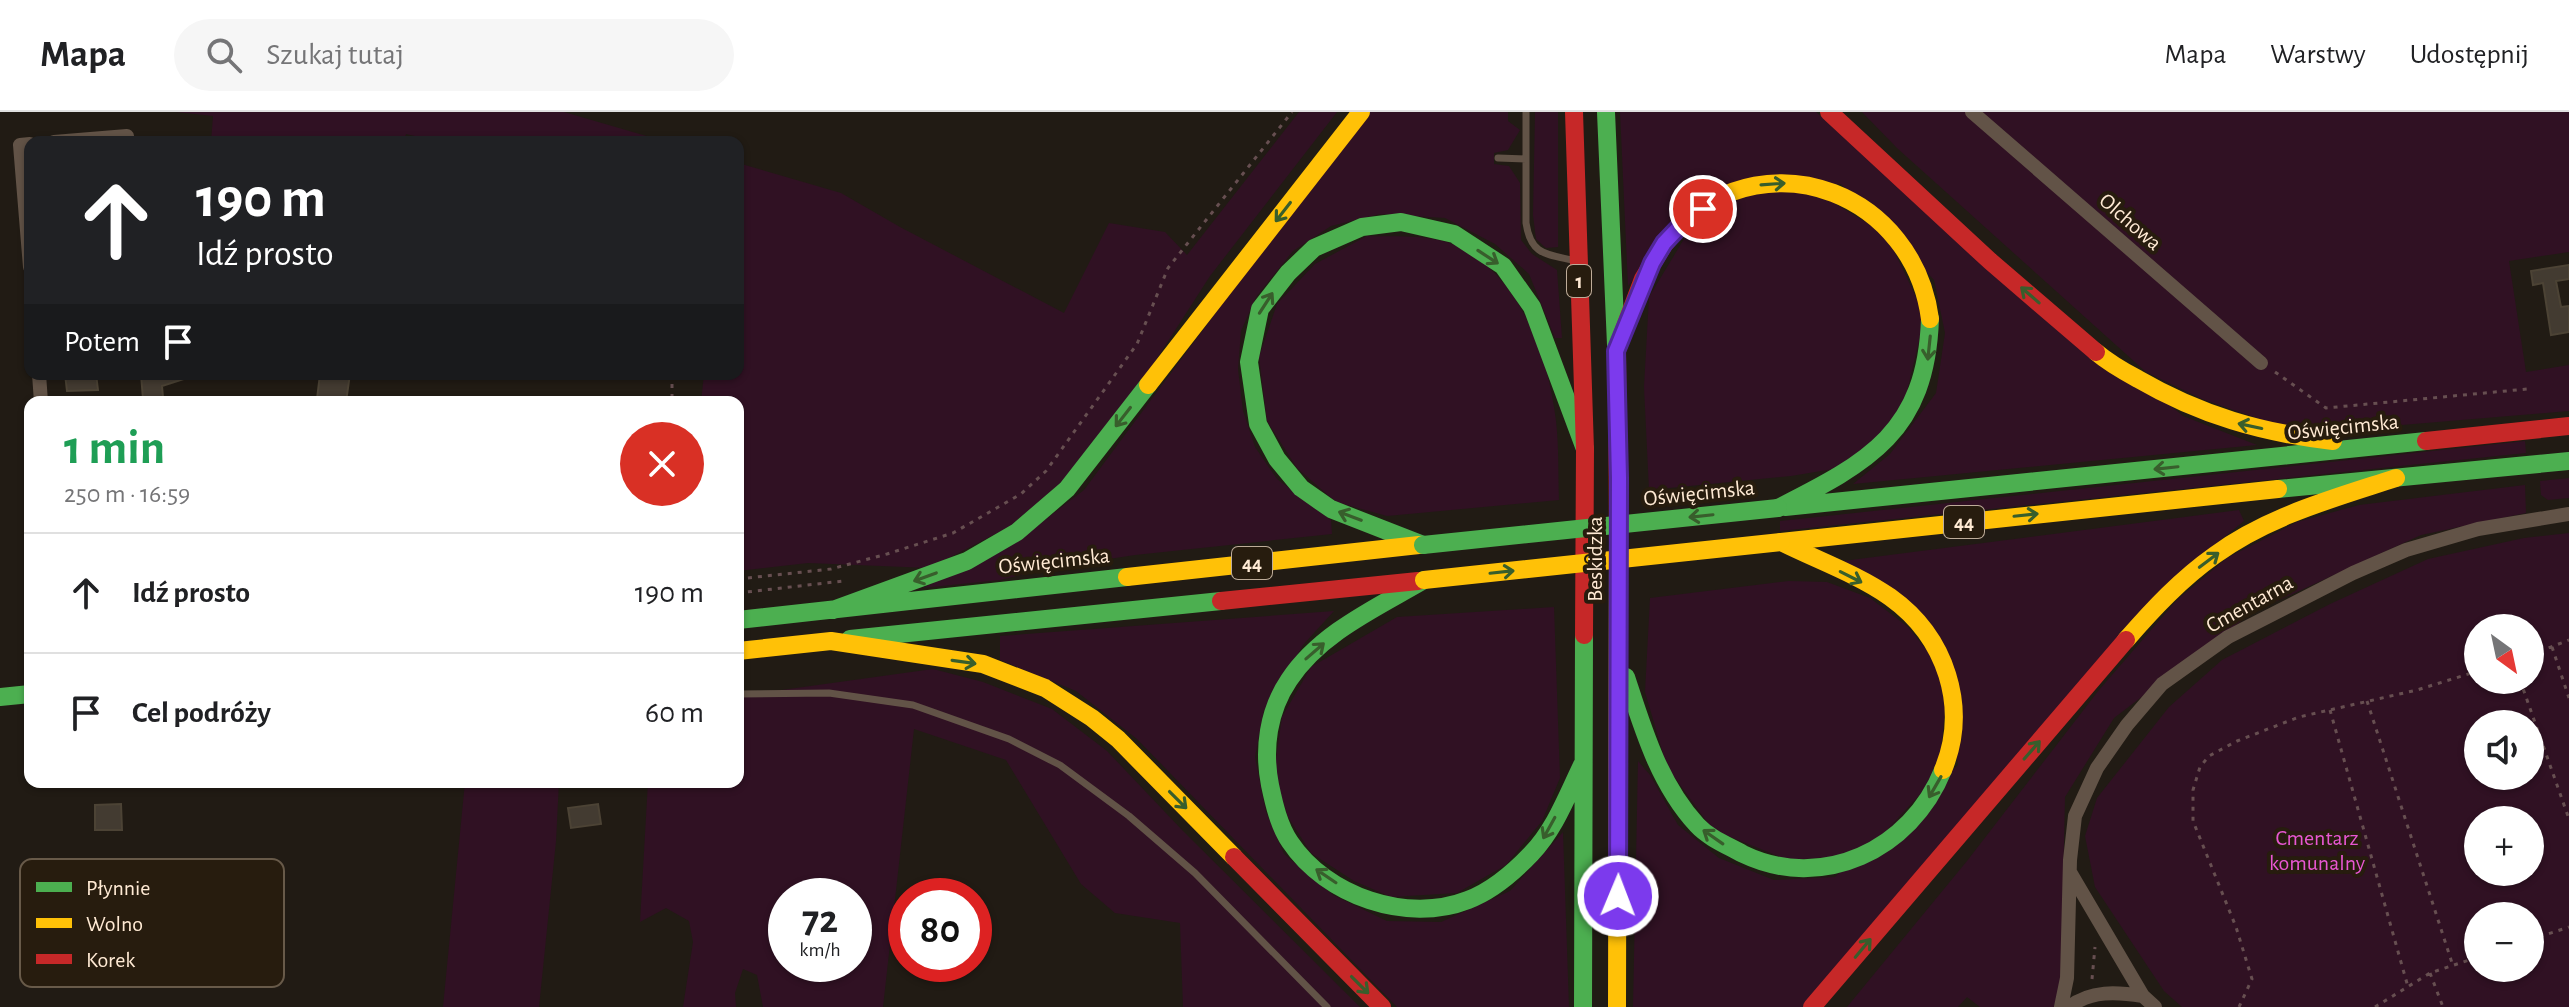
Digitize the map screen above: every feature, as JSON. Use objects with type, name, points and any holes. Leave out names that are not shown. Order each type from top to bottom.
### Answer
[{"type":"main road","points":[[833,610],[967,561],[1017,532],[1067,489],[1361,112]]},
{"type":"main road","name":"Beskidzka","points":[[1574,112],[1585,449],[1583,1007]]},
{"type":"main road","name":"Beskidzka","points":[[1606,112],[1616,351],[1617,1007]]},
{"type":"main road","points":[[1829,112],[1990,261],[2105,360],[2169,397],[2227,421],[2306,438],[2383,446]]},
{"type":"main road","points":[[1616,351],[1635,300],[1664,243],[1684,222],[1721,196],[1760,184],[1800,182],[1828,190],[1860,206],[1885,224],[1903,246],[1923,280],[1931,316],[1930,351],[1922,383],[1906,417],[1875,452],[1849,472],[1778,508]]},
{"type":"main road","points":[[1423,545],[1331,509],[1301,488],[1277,459],[1258,424],[1249,362],[1260,309],[1288,273],[1314,248],[1362,227],[1401,222],[1454,234],[1503,266],[1532,307],[1585,449]]},
{"type":"main road","name":"Oświęcimska","points":[[744,619],[1423,545],[2569,426]]},
{"type":"main road","name":"44","points":[[744,650],[2147,502],[2569,461]]},
{"type":"main road","points":[[1812,1007],[2129,637],[2189,575],[2217,553],[2250,534],[2311,507],[2396,478]]},
{"type":"main road","points":[[1618,652],[1653,758],[1675,797],[1698,826],[1723,844],[1767,865],[1809,868],[1851,862],[1883,845],[1918,814],[1939,782],[1951,748],[1957,705],[1950,678],[1936,647],[1891,598],[1781,542]]},
{"type":"main road","points":[[1424,580],[1357,620],[1307,657],[1288,682],[1267,732],[1266,768],[1277,815],[1290,842],[1308,864],[1354,894],[1377,904],[1427,908],[1458,904],[1482,892],[1532,853],[1546,834],[1584,759]]},
{"type":"main road","points":[[831,641],[983,664],[1045,688],[1092,718],[1118,739],[1382,1007]]},
{"type":"main road","points":[[0,697],[24,695]]},
{"type":"street","name":"Olchowa","points":[[1972,112],[2261,363]]},
{"type":"street","points":[[24,145],[20,145],[24,194]]},
{"type":"street","name":"Cmentarna","points":[[2061,1007],[2067,978],[2075,816],[2097,768],[2127,725],[2162,684],[2228,637],[2353,573],[2406,550],[2478,529],[2569,514]]},
{"type":"street","points":[[2070,871],[2143,996],[2155,1007]]},
{"type":"street","points":[[2069,1007],[2090,996],[2107,993],[2143,996]]},
{"type":"lane","points":[[1526,112],[1526,223],[1529,239],[1541,253],[1578,261]]},
{"type":"lane","points":[[1498,158],[1526,159]]},
{"type":"lane","points":[[744,694],[829,693],[913,705],[1009,739],[1060,765],[1129,816],[1195,873],[1327,1007]]},
{"type":"path","points":[[744,578],[831,569],[887,554],[953,533],[1021,494],[1046,471],[1137,344],[1168,268],[1292,112]]},
{"type":"path","points":[[2261,363],[2326,408],[2527,389]]},
{"type":"path","points":[[744,592],[851,579]]},
{"type":"path","points":[[2544,650],[2569,640]]},
{"type":"path","points":[[2552,647],[2569,698]]},
{"type":"path","points":[[2239,1007],[2252,979],[2236,927],[2193,821],[2193,790],[2200,767],[2209,756],[2262,731],[2464,675]]},
{"type":"path","points":[[2525,694],[2569,819]]},
{"type":"path","points":[[2367,701],[2453,966]]},
{"type":"path","points":[[2330,710],[2408,987]]},
{"type":"path","points":[[2544,935],[2569,927]]},
{"type":"path","points":[[2090,996],[2096,933],[2104,928]]},
{"type":"path","points":[[2375,1007],[2430,973],[2464,962]]},
{"type":"path","points":[[2430,973],[2443,1007]]},
{"type":"green space","points":[[176,112],[564,112],[646,136],[211,136],[213,116]]},
{"type":"green space","points":[[1299,112],[1337,112],[1210,276],[1136,391],[1062,482],[1009,527],[929,568],[808,563],[744,570],[744,396],[702,396],[703,380],[744,380],[744,165],[841,193],[1064,313],[1109,223],[1165,232],[1187,255]]},
{"type":"green space","points":[[1365,112],[1508,112],[1508,121],[1520,130],[1508,150],[1494,153],[1494,164],[1509,166],[1520,183],[1521,240],[1532,254],[1557,270],[1562,338],[1555,338],[1529,274],[1495,244],[1445,218],[1380,214],[1331,226],[1293,251],[1256,297],[1241,331],[1238,369],[1243,411],[1255,447],[1277,479],[1331,520],[1332,534],[1135,555],[1056,567],[1000,580],[923,588],[1033,529],[1084,490]]},
{"type":"green space","points":[[1535,112],[1558,112],[1558,247],[1546,248],[1536,239],[1533,215]]},
{"type":"green space","points":[[1620,112],[1816,112],[2183,416],[2257,445],[1853,484],[1890,454],[1936,393],[1945,333],[1934,280],[1841,184],[1707,193],[1628,286]]},
{"type":"green space","points":[[1862,112],[2569,112],[2569,252],[2509,261],[2526,372],[2569,365],[2569,411],[2330,431],[2268,422],[2202,399],[2146,372],[1897,148]]},
{"type":"green space","points":[[1789,188],[1832,202],[1886,234],[1925,316],[1903,408],[1876,442],[1839,468],[1791,476],[1649,490],[1644,387],[1649,297],[1690,229],[1742,197]]},
{"type":"green space","points":[[1367,236],[1421,237],[1452,244],[1475,257],[1495,274],[1512,295],[1537,343],[1552,395],[1557,431],[1559,500],[1387,516],[1336,502],[1297,468],[1267,421],[1259,357],[1277,304],[1315,264]]},
{"type":"green space","points":[[2525,441],[2526,453],[1780,531],[1780,521]]},
{"type":"green space","points":[[2569,478],[2569,498],[2548,500],[2541,495],[2540,481]]},
{"type":"green space","points":[[2525,485],[2526,513],[2421,535],[2253,612],[2114,718],[2065,797],[2061,979],[2054,1007],[1980,1007],[1967,997],[1958,1007],[1847,1007],[1967,861],[2099,690],[2177,600],[2227,558],[2297,522],[2359,505]]},
{"type":"green space","points":[[2239,510],[2244,521],[2168,583],[1803,1007],[1633,1007],[1638,761],[1650,775],[1678,825],[1719,858],[1774,880],[1835,877],[1958,765],[1936,631],[1843,561]]},
{"type":"green space","name":"Cmentarz komunalny","points":[[2569,533],[2569,1007],[2182,1007],[2164,991],[2095,887],[2085,836],[2097,798],[2169,707],[2222,660],[2330,604],[2428,559],[2524,538]]},
{"type":"green space","points":[[1789,581],[1827,582],[1870,598],[1908,627],[1933,658],[1946,700],[1941,752],[1926,788],[1882,835],[1845,856],[1788,860],[1713,830],[1667,767],[1645,692],[1650,598]]},
{"type":"green space","points":[[1554,607],[1560,778],[1542,821],[1506,865],[1457,893],[1391,897],[1354,881],[1311,853],[1288,817],[1274,773],[1282,717],[1311,667],[1397,617]]},
{"type":"green space","points":[[1334,611],[1303,645],[1264,710],[1255,757],[1266,812],[1284,854],[1333,895],[1387,921],[1441,922],[1510,891],[1563,832],[1569,1007],[1397,1007],[1137,739],[1076,691],[1000,660],[1000,636]]},
{"type":"green space","points":[[933,669],[983,682],[1052,709],[1107,751],[1360,1007],[1183,1007],[1180,923],[1115,913],[1081,884],[1006,760],[914,729],[897,878],[888,878],[888,962],[883,1007],[763,1007],[757,975],[743,969],[735,993],[736,1007],[683,1007],[693,942],[689,921],[666,908],[640,922],[648,788],[744,788],[744,695]]},
{"type":"green space","points":[[464,788],[559,788],[539,1007],[443,1007]]},
{"type":"building","points":[[2569,265],[2569,279],[2556,281],[2561,307],[2569,306],[2569,332],[2551,335],[2543,283],[2533,285],[2531,271]]},
{"type":"building","points":[[66,380],[97,380],[98,390],[67,391]]},
{"type":"building","points":[[141,380],[181,380],[162,386],[163,396],[143,396]]},
{"type":"building","points":[[319,380],[349,380],[347,396],[317,396]]},
{"type":"building","points":[[121,804],[122,830],[95,830],[95,805]]},
{"type":"building","points":[[598,804],[601,824],[571,828],[568,808]]},
{"type":"traffic: fast","points":[[1606,112],[1616,345]]},
{"type":"traffic: fast","points":[[1423,545],[1331,509],[1301,488],[1277,459],[1258,424],[1249,362],[1260,309],[1288,273],[1314,248],[1362,227],[1401,222],[1454,234],[1503,266],[1532,307],[1585,449]]},
{"type":"traffic: fast","points":[[1778,508],[1840,475],[1887,439],[1904,416],[1917,390],[1926,358],[1930,319]]},
{"type":"traffic: fast","points":[[833,610],[967,561],[1017,532],[1067,489],[1148,385]]},
{"type":"traffic: fast","points":[[1785,507],[2426,441]]},
{"type":"traffic: fast","points":[[2278,489],[2569,461]]},
{"type":"traffic: fast","points":[[1423,545],[1778,508]]},
{"type":"traffic: fast","points":[[744,619],[1127,577]]},
{"type":"traffic: fast","points":[[1424,580],[1350,623],[1316,648],[1289,680],[1276,704],[1267,744],[1270,785],[1283,829],[1305,861],[1346,890],[1394,906],[1420,909],[1444,907],[1468,900],[1502,881],[1539,844],[1560,812],[1582,765]]},
{"type":"traffic: fast","points":[[850,639],[1221,601]]},
{"type":"traffic: fast","points":[[1583,1007],[1584,635]]},
{"type":"traffic: fast","points":[[1626,677],[1662,774],[1684,809],[1713,838],[1773,865],[1803,868],[1833,865],[1861,856],[1886,842],[1909,822],[1928,798],[1943,770]]},
{"type":"traffic: fast","points":[[0,697],[24,695]]},
{"type":"traffic: slow","points":[[1148,385],[1361,112]]},
{"type":"traffic: slow","points":[[1679,226],[1716,199],[1755,186],[1795,184],[1833,193],[1868,212],[1897,240],[1918,276],[1930,319]]},
{"type":"traffic: slow","points":[[2096,352],[2161,392],[2208,412],[2281,433],[2333,441]]},
{"type":"traffic: slow","points":[[2126,640],[2179,584],[2235,541],[2302,509],[2396,478]]},
{"type":"traffic: slow","points":[[1781,542],[2278,489]]},
{"type":"traffic: slow","points":[[1781,542],[1851,574],[1890,597],[1926,632],[1947,675],[1952,698],[1954,722],[1943,770]]},
{"type":"traffic: slow","points":[[1424,580],[1781,542]]},
{"type":"traffic: slow","points":[[1617,1007],[1618,543]]},
{"type":"traffic: slow","points":[[1127,577],[1419,545]]},
{"type":"traffic: slow","points":[[744,650],[831,641],[983,664],[1045,688],[1118,739],[1234,857]]},
{"type":"traffic: jam","points":[[1574,112],[1585,449],[1584,635]]},
{"type":"traffic: jam","points":[[1829,112],[1990,261],[2096,352]]},
{"type":"traffic: jam","points":[[1618,543],[1617,348],[1643,279],[1679,226]]},
{"type":"traffic: jam","points":[[2426,441],[2569,426]]},
{"type":"traffic: jam","points":[[1221,601],[1418,581]]},
{"type":"traffic: jam","points":[[1812,1007],[2126,640]]},
{"type":"traffic: jam","points":[[1234,857],[1382,1007]]},
{"type":"route","points":[[1618,896],[1619,478],[1616,351],[1635,300],[1664,243],[1684,222],[1703,209]]}]
